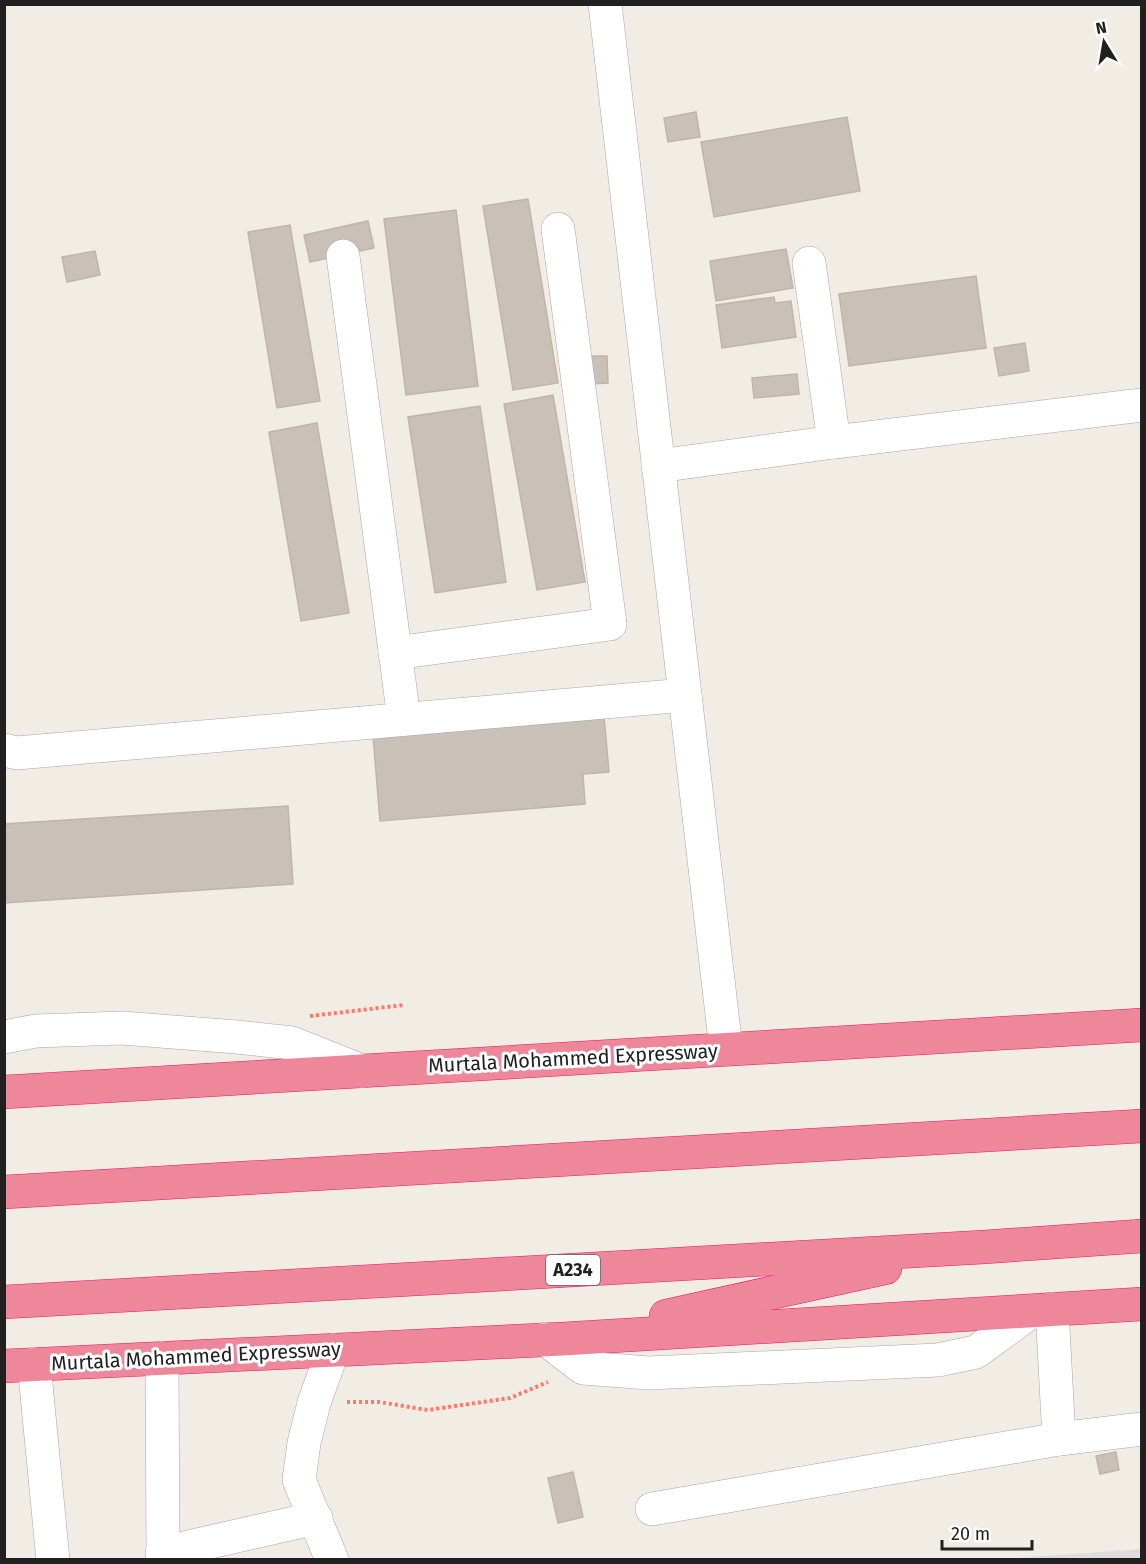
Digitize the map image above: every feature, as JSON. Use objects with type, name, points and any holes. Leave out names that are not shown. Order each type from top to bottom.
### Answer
[{"type":"highway","name":"Murtala Mohammed Expressway","points":[[4,1092],[1142,1025]]},
{"type":"highway","points":[[4,1192],[1142,1126]]},
{"type":"highway","name":"A234","points":[[4,1302],[984,1247],[1142,1236]]},
{"type":"highway","points":[[553,1339],[984,1247]]},
{"type":"highway","name":"Murtala Mohammed Expressway","points":[[19,1365],[553,1339],[1142,1304]]},
{"type":"street","points":[[605,4],[726,1049]]},
{"type":"street","points":[[395,653],[610,624],[558,230]]},
{"type":"street","points":[[343,256],[404,719]]},
{"type":"street","points":[[809,263],[834,442]]},
{"type":"street","points":[[658,466],[834,442],[1142,405]]},
{"type":"street","points":[[4,750],[17,753],[685,695]]},
{"type":"street","points":[[4,1037],[36,1031],[122,1028],[237,1037],[292,1043],[362,1071]]},
{"type":"street","points":[[553,1339],[583,1368],[649,1373],[938,1359],[976,1352],[1042,1310],[1059,1439]]},
{"type":"street","points":[[332,1560],[299,1480],[304,1443],[314,1403],[333,1350]]},
{"type":"street","points":[[162,1358],[162,1556],[316,1518]]},
{"type":"street","points":[[19,1365],[53,1560]]},
{"type":"street","points":[[652,1509],[1059,1439],[1142,1429]]},
{"type":"path","points":[[352,1009],[404,1005]]},
{"type":"path","points":[[379,1402],[428,1410],[510,1398],[583,1368]]},
{"type":"shaded area","points":[[1141,1549],[1141,1559],[1002,1559]]},
{"type":"building","points":[[696,112],[700,137],[668,142],[664,118]]},
{"type":"building","points":[[847,117],[860,191],[714,217],[701,142]]},
{"type":"building","points":[[528,199],[558,383],[513,390],[483,206]]},
{"type":"building","points":[[456,210],[478,386],[406,395],[384,219]]},
{"type":"building","points":[[368,221],[374,248],[310,262],[304,235]]},
{"type":"building","points":[[290,225],[320,401],[277,408],[248,232]]},
{"type":"building","points":[[786,249],[793,288],[716,301],[710,261]]},
{"type":"building","points":[[95,251],[100,275],[67,282],[62,257]]},
{"type":"building","points":[[976,276],[986,348],[849,366],[839,294]]},
{"type":"building","points":[[774,297],[775,303],[791,301],[796,337],[722,348],[716,305]]},
{"type":"building","points":[[1025,343],[1029,371],[999,376],[994,348]]},
{"type":"building","points":[[588,356],[607,356],[608,383],[589,384]]},
{"type":"building","points":[[797,374],[799,394],[754,398],[752,378]]},
{"type":"building","points":[[553,395],[585,582],[537,590],[504,404]]},
{"type":"building","points":[[480,406],[506,582],[435,593],[408,417]]},
{"type":"building","points":[[317,423],[349,613],[301,621],[269,432]]},
{"type":"building","points":[[604,716],[609,772],[583,774],[585,804],[380,821],[373,736]]},
{"type":"building","points":[[288,806],[293,884],[4,903],[4,824]]},
{"type":"building","points":[[1116,1452],[1119,1470],[1100,1474],[1096,1456]]},
{"type":"building","points":[[573,1472],[583,1517],[558,1523],[548,1478]]}]
